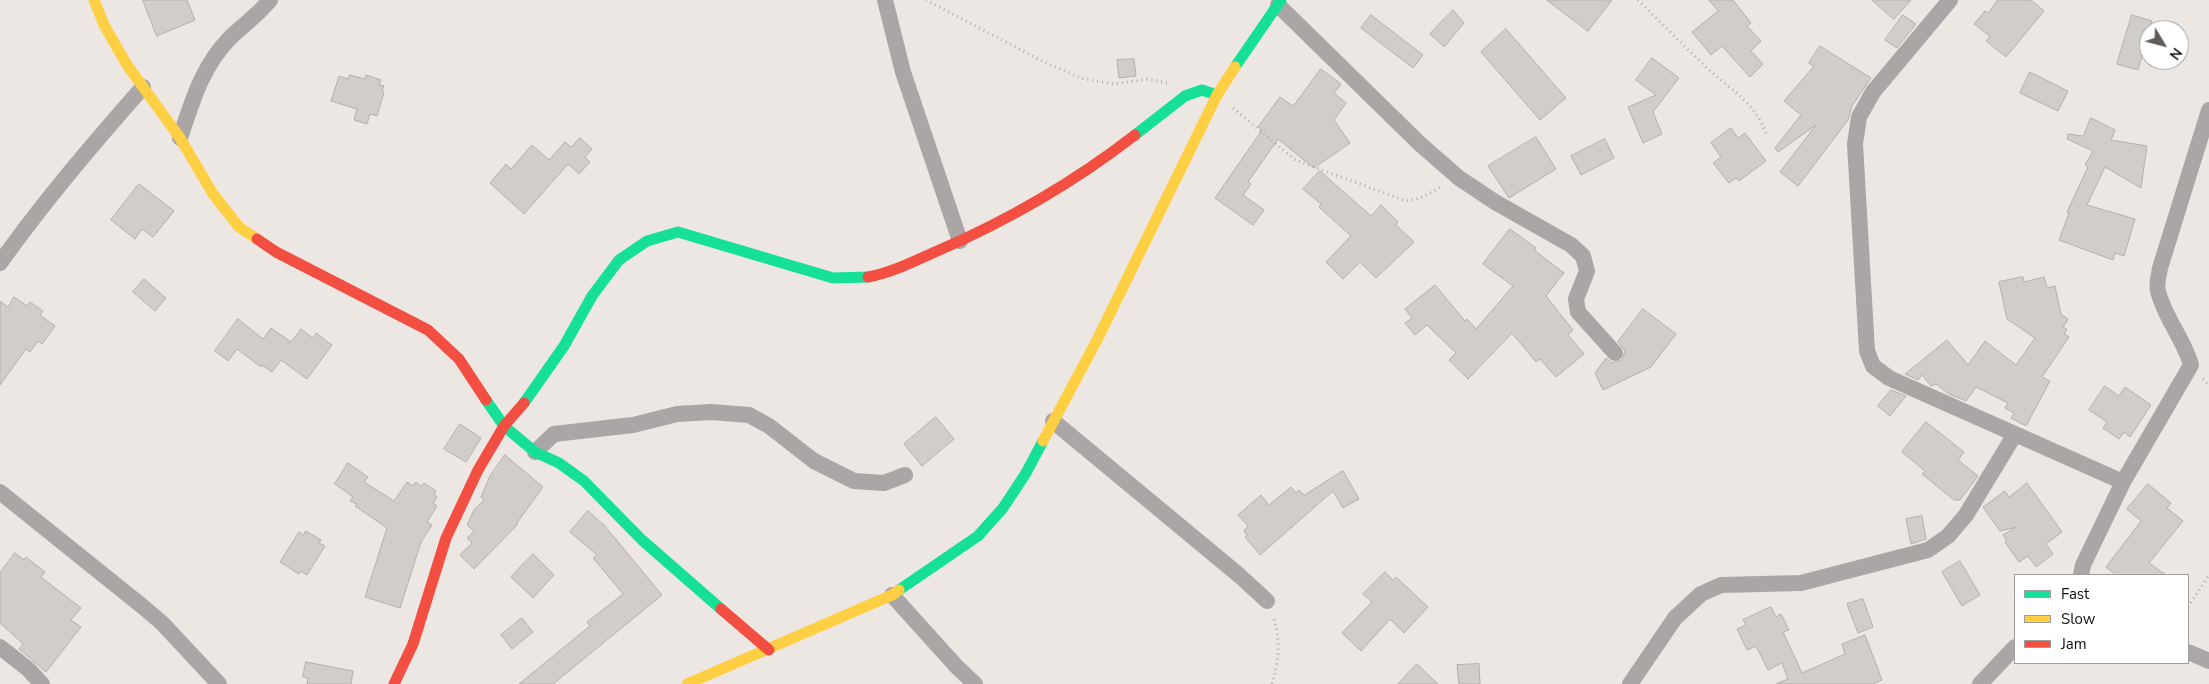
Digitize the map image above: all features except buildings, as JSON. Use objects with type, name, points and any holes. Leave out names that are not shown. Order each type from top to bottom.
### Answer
[{"type":"street","points":[[94,0],[104,25],[127,65],[180,138],[213,194],[239,227],[276,252],[428,330],[459,359],[504,426],[535,452],[559,463],[584,481],[642,540],[769,650]]},
{"type":"street","points":[[180,138],[196,87],[208,66],[229,38],[262,10],[270,0]]},
{"type":"street","points":[[885,0],[902,72],[960,242]]},
{"type":"street","points":[[1950,0],[1873,92],[1859,117],[1855,144],[1867,351],[1873,366],[1889,378],[2123,482]]},
{"type":"street","points":[[687,684],[892,595],[978,536],[1003,508],[1026,473],[1098,338],[1216,95],[1251,41],[1280,2],[1420,144],[1459,178],[1494,202],[1571,245],[1582,256],[1587,271],[1576,299],[1578,312],[1615,354]]},
{"type":"street","points":[[0,263],[34,215],[83,155],[143,87]]},
{"type":"street","points":[[394,684],[413,644],[446,538],[478,470],[504,426],[522,406],[559,354],[592,296],[620,260],[647,241],[678,232],[833,278],[854,280],[878,276],[960,242],[1028,207],[1081,174],[1185,96],[1202,90],[1216,95]]},
{"type":"street","points":[[2081,574],[2083,565],[2123,482],[2190,365],[2188,353],[2157,289],[2160,268],[2209,110]]},
{"type":"street","points":[[535,452],[554,434],[633,425],[677,414],[711,412],[749,415],[769,426],[814,461],[854,481],[884,482],[905,475]]},
{"type":"street","points":[[1053,420],[1240,576],[1267,601]]},
{"type":"street","points":[[1630,684],[1676,618],[1701,594],[1721,586],[1801,583],[1928,550],[1948,536],[1966,515],[2015,434]]},
{"type":"street","points":[[0,492],[162,623],[219,684]]},
{"type":"street","points":[[892,595],[956,666],[975,684]]},
{"type":"street","points":[[0,647],[28,669],[42,684]]},
{"type":"street","points":[[1980,684],[2014,648]]},
{"type":"street","points":[[2189,652],[2209,661]]},
{"type":"path","points":[[926,0],[1042,61],[1081,78],[1112,84],[1155,80],[1193,92]]},
{"type":"path","points":[[1638,0],[1707,68],[1752,107],[1762,120],[1766,134]]},
{"type":"path","points":[[1216,95],[1295,160],[1391,196],[1406,201],[1420,198],[1459,178]]},
{"type":"path","points":[[2189,605],[2209,575]]},
{"type":"path","points":[[1267,601],[1278,631],[1278,664],[1272,684]]},
{"type":"traffic: fast","points":[[1235,67],[1281,0]]},
{"type":"traffic: fast","points":[[1135,135],[1185,96],[1202,90],[1217,95]]},
{"type":"traffic: fast","points":[[524,403],[564,346],[592,296],[619,260],[647,241],[678,232],[833,278],[868,277]]},
{"type":"traffic: fast","points":[[486,400],[504,426],[535,452],[559,463],[584,481],[642,540],[721,609]]},
{"type":"traffic: fast","points":[[899,590],[978,536],[1003,508],[1026,473],[1043,441]]},
{"type":"traffic: slow","points":[[94,0],[104,25],[127,65],[180,138],[213,194],[239,227],[257,239]]},
{"type":"traffic: slow","points":[[1043,441],[1098,338],[1217,95],[1235,67]]},
{"type":"traffic: slow","points":[[687,684],[892,595],[899,590]]},
{"type":"traffic: jam","points":[[868,277],[911,263],[1014,214],[1088,169],[1135,135]]},
{"type":"traffic: jam","points":[[257,239],[276,252],[428,330],[459,359],[486,400]]},
{"type":"traffic: jam","points":[[394,684],[413,644],[446,538],[478,470],[504,426],[524,403]]},
{"type":"traffic: jam","points":[[721,609],[769,650]]}]
